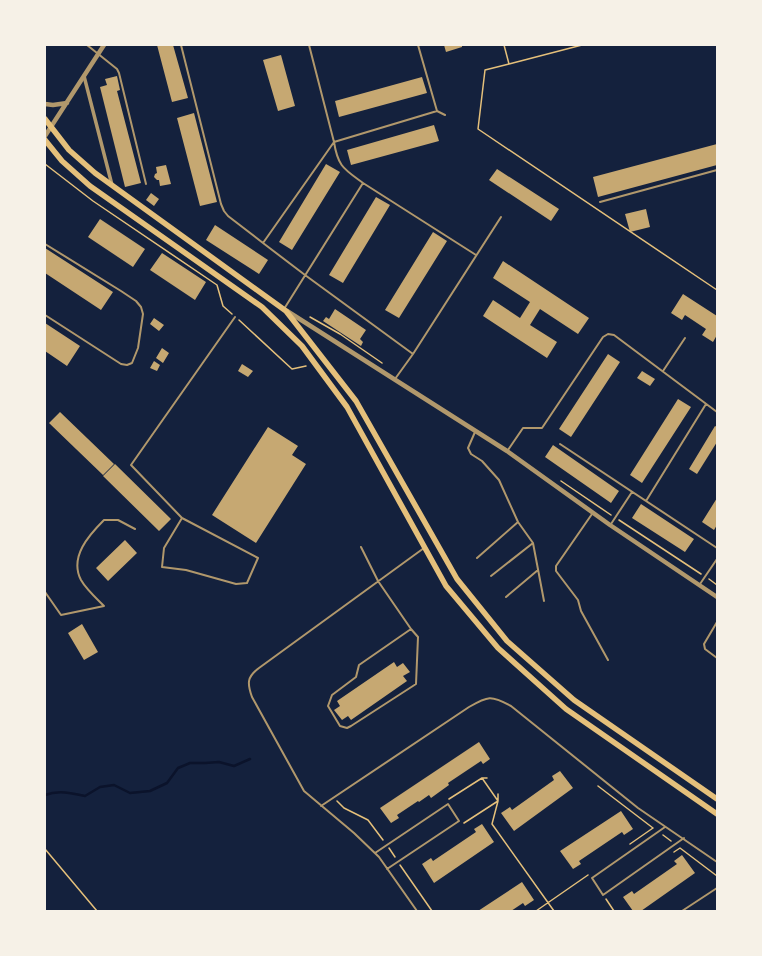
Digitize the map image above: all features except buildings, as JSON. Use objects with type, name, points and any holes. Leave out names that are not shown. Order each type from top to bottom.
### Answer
[{"type":"main road","points":[[45,119],[69,150],[95,173],[285,310],[356,401],[457,579],[507,641],[574,700],[717,799]]},
{"type":"main road","points":[[45,140],[62,161],[90,186],[262,307],[302,346],[346,407],[446,586],[498,648],[566,709],[717,814]]},
{"type":"street","points":[[45,136],[104,45]]},
{"type":"street","points":[[84,76],[112,186]]},
{"type":"street","points":[[45,104],[53,105],[67,103]]},
{"type":"street","points":[[285,310],[507,451],[610,525],[717,597]]},
{"type":"lane","points":[[87,45],[117,69],[146,184]]},
{"type":"lane","points":[[181,45],[224,211],[228,216],[305,275],[413,354]]},
{"type":"lane","points":[[309,45],[334,142],[336,157],[343,169],[476,255]]},
{"type":"lane","points":[[418,45],[437,111]]},
{"type":"lane","points":[[263,243],[334,142],[437,111],[445,114]]},
{"type":"lane","points":[[600,202],[717,170]]},
{"type":"lane","points":[[45,174],[45,180]]},
{"type":"lane","points":[[285,310],[305,275],[363,183]]},
{"type":"lane","points":[[394,380],[413,354],[500,217]]},
{"type":"lane","points":[[45,244],[120,290],[136,301],[141,307],[143,314],[138,348],[132,363],[127,365],[121,364],[45,315]]},
{"type":"lane","points":[[182,518],[164,548],[162,567],[186,570],[236,584],[246,583],[258,558],[182,518],[131,465],[235,317]]},
{"type":"lane","points":[[507,451],[523,428],[542,428],[603,337],[606,335],[614,335],[717,412]]},
{"type":"lane","points":[[663,371],[685,338]]},
{"type":"lane","points":[[646,501],[706,404]]},
{"type":"lane","points":[[475,430],[468,448],[471,454],[482,461],[499,480],[518,522],[533,543],[544,601]]},
{"type":"lane","points":[[560,444],[717,548]]},
{"type":"lane","points":[[610,525],[632,492]]},
{"type":"lane","points":[[593,513],[556,566],[556,571],[578,600],[581,611],[608,660]]},
{"type":"lane","points":[[45,592],[61,615],[104,606],[81,580],[77,569],[79,553],[92,532],[104,520],[118,520],[135,529]]},
{"type":"lane","points":[[477,558],[518,522]]},
{"type":"lane","points":[[491,576],[533,543]]},
{"type":"lane","points":[[361,547],[378,581],[418,637],[416,684],[351,726],[347,728],[340,726],[328,706],[332,695],[356,677],[359,665],[411,629]]},
{"type":"lane","points":[[417,911],[374,853],[354,833],[304,791],[252,697],[248,685],[252,674],[259,668],[425,547]]},
{"type":"lane","points":[[700,585],[717,559]]},
{"type":"lane","points":[[506,597],[538,570]]},
{"type":"lane","points":[[717,622],[704,644],[705,649],[717,658]]},
{"type":"lane","points":[[321,806],[469,707],[484,698],[497,698],[510,706],[638,808],[717,862]]},
{"type":"lane","points":[[374,853],[448,804],[459,821],[387,869]]},
{"type":"lane","points":[[665,827],[592,878],[603,895],[684,838]]},
{"type":"lane","points":[[682,911],[717,888]]},
{"type":"path","points":[[504,45],[509,64]]},
{"type":"path","points":[[582,45],[484,70],[478,129],[717,290]]},
{"type":"path","points":[[45,164],[93,201],[216,285],[223,306],[292,369],[306,366]]},
{"type":"path","points":[[482,778],[498,801],[492,824],[554,911]]},
{"type":"path","points":[[443,802],[482,778],[487,778]]},
{"type":"path","points":[[598,786],[717,876]]},
{"type":"path","points":[[674,852],[680,848]]},
{"type":"path","points":[[45,849],[97,911]]},
{"type":"path","points":[[605,898],[614,911]]},
{"type":"waterway","points":[[45,795],[60,792],[85,796],[100,787],[114,785],[130,793],[150,791],[167,783],[178,768],[190,763],[219,762],[234,766],[250,759]]}]
